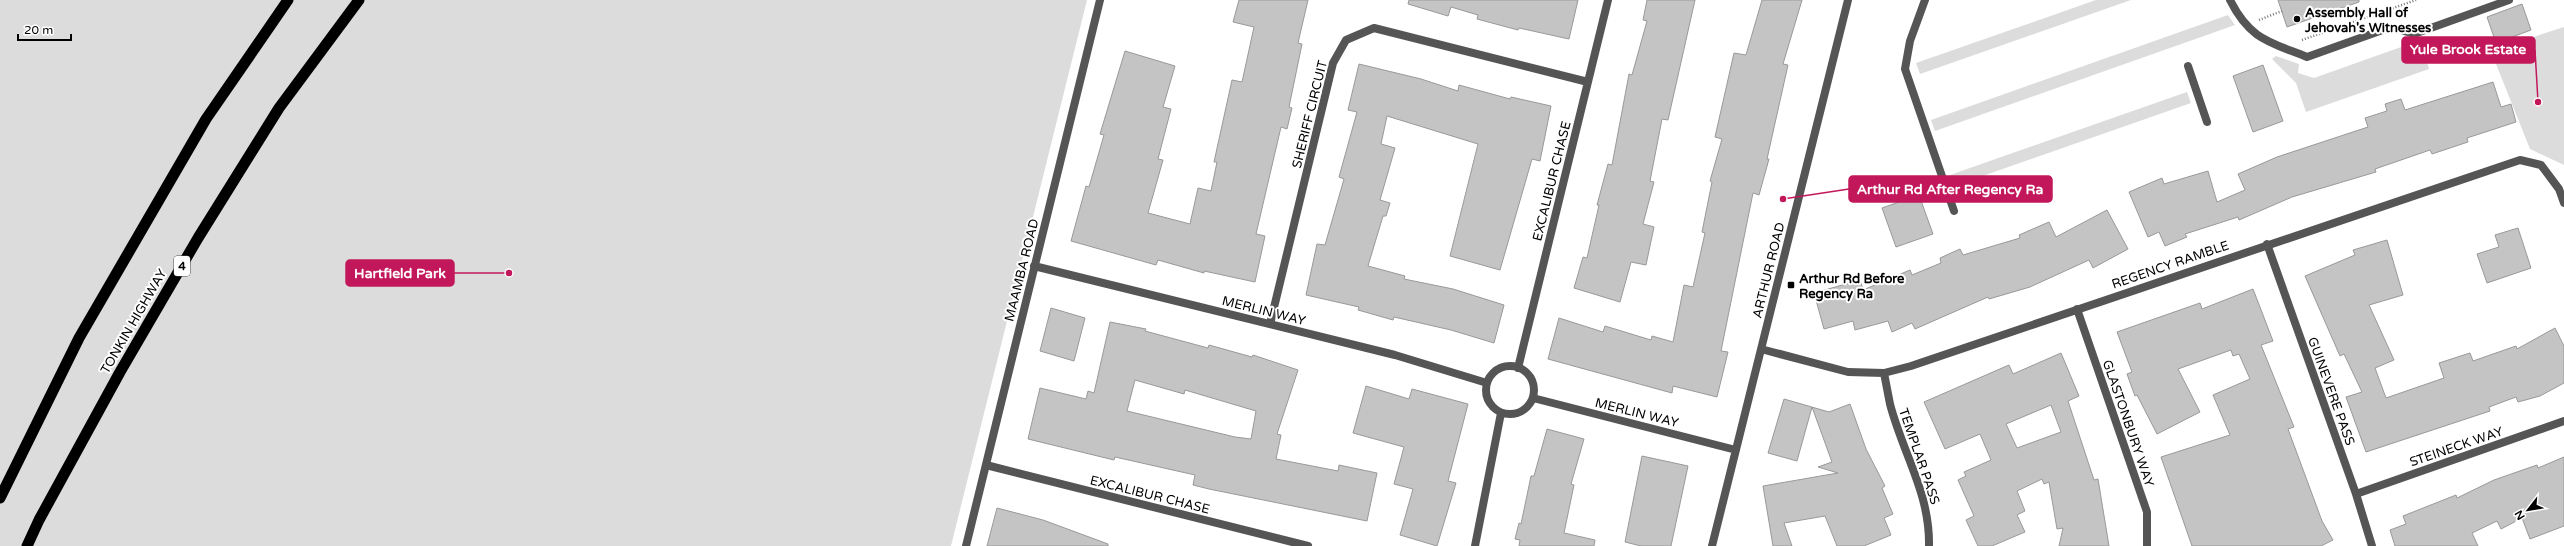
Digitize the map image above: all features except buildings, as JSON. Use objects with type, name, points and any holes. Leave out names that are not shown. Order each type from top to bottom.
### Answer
[{"type":"highway","points":[[0,498],[79,338],[206,119],[288,0]]},
{"type":"highway","name":"TONKIN HIGHWAY","points":[[27,546],[39,520],[120,372],[198,238],[279,108],[359,0]]},
{"type":"street","name":"MAAMBA ROAD","points":[[966,546],[1100,0]]},
{"type":"street","name":"EXCALIBUR CHASE","points":[[1518,368],[1608,0]]},
{"type":"street","name":"ARTHUR ROAD","points":[[1712,546],[1848,0]]},
{"type":"street","points":[[1925,0],[1910,41],[1905,69],[1954,211]]},
{"type":"street","points":[[2230,0],[2247,26],[2262,40],[2307,57],[2391,28],[2414,34],[2509,0]]},
{"type":"street","name":"SHERIFF CIRCUIT","points":[[1270,324],[1333,63],[1346,40],[1374,28],[1588,82]]},
{"type":"street","points":[[2188,66],[2207,122]]},
{"type":"street","name":"REGENCY RAMBLE","points":[[1761,349],[1848,372],[1884,373],[1911,366],[2267,244],[2520,160],[2541,164],[2559,189],[2564,203]]},
{"type":"street","name":"GUINEVERE PASS","points":[[2267,244],[2356,494],[2372,546]]},
{"type":"street","name":"MERLIN WAY","points":[[1034,266],[1395,355],[1487,383]]},
{"type":"street","name":"GLASTONBURY WAY","points":[[2077,309],[2147,512],[2147,546]]},
{"type":"street","points":[[1508,366],[1518,368],[1531,380],[1534,389],[1533,398],[1528,406],[1520,412],[1511,415],[1501,413],[1488,401],[1486,392],[1487,383],[1491,375],[1499,369],[1508,366]]},
{"type":"street","name":"TEMPLAR PASS","points":[[1884,373],[1890,404],[1926,501],[1930,528],[1929,546]]},
{"type":"street","name":"MERLIN WAY","points":[[1533,398],[1736,450]]},
{"type":"street","points":[[1475,546],[1501,413]]},
{"type":"street","name":"STEINECK WAY","points":[[2356,494],[2564,421]]},
{"type":"street","name":"EXCALIBUR CHASE","points":[[986,465],[1308,546]]},
{"type":"path","points":[[2296,40],[2310,39],[2416,0]]},
{"type":"path","points":[[2258,20],[2282,11]]},
{"type":"path","points":[[2255,16],[2262,24]]},
{"type":"shaded area","points":[[0,0],[1087,0],[951,546],[0,546]]},
{"type":"shaded area","points":[[2096,0],[2131,0],[1920,74],[1916,63]]},
{"type":"shaded area","points":[[2228,15],[2235,25],[1935,131],[1931,120]]},
{"type":"shaded area","points":[[2564,27],[2564,165],[2530,149],[2492,54],[2493,50]]},
{"type":"shaded area","points":[[2418,41],[2422,44],[2429,69],[2306,112],[2296,83],[2272,59],[2276,56],[2299,64],[2298,73],[2314,78]]},
{"type":"shaded area","points":[[2187,92],[2191,103],[1954,186],[1950,175]]},
{"type":"place","name":"Assembly Hall of Jehovah's Witnesses","points":[[2297,19]]},
{"type":"place","name":"Yule Brook Estate","points":[[2538,102]]},
{"type":"place","name":"Arthur Rd After Regency Ra","points":[[1783,199]]},
{"type":"place","name":"Hartfield Park","points":[[509,273]]},
{"type":"place","name":"Arthur Rd Before Regency Ra","points":[[1791,285]]}]
